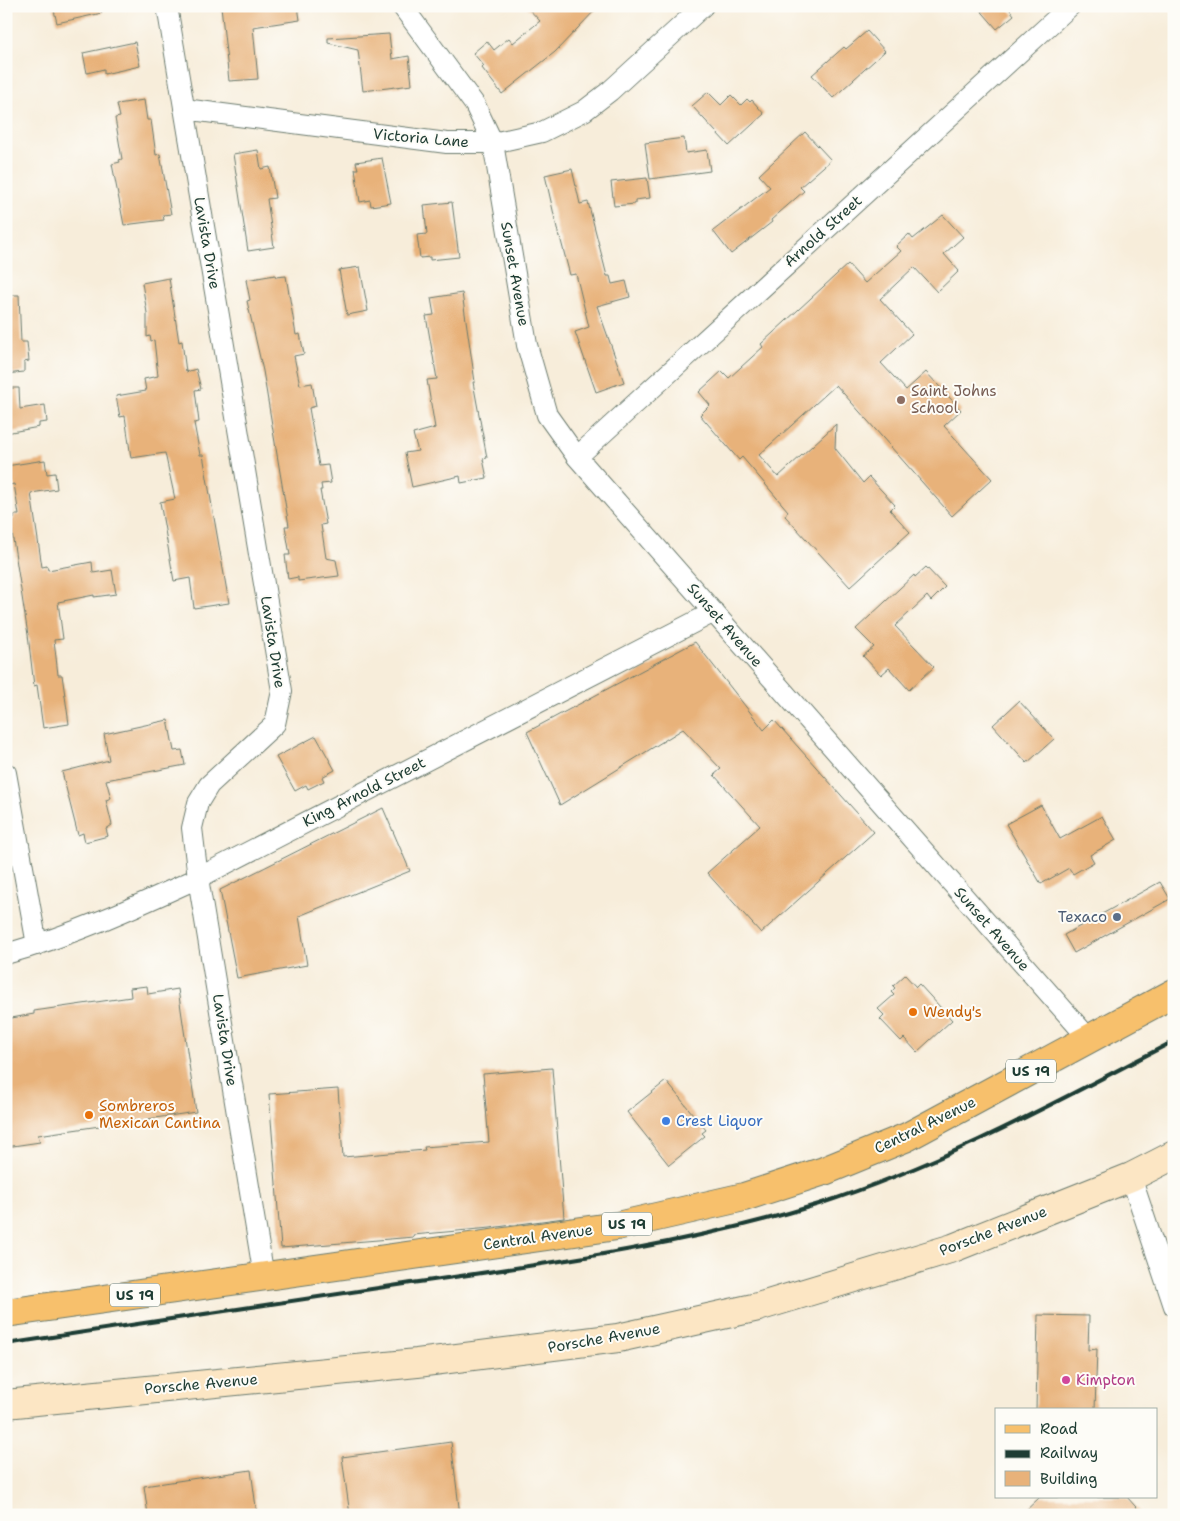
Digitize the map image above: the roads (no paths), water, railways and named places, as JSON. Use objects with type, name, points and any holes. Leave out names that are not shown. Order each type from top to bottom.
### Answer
[{"type":"main road","name":"Central Avenue","points":[[6,1313],[617,1226],[744,1198],[824,1171],[907,1137],[1174,993]]},
{"type":"street","name":"Lavista Drive","points":[[167,6],[282,690],[275,724],[210,785],[198,803],[192,828],[198,878],[264,1277]]},
{"type":"street","name":"Sunset Avenue","points":[[402,6],[475,105],[493,143],[527,345],[547,415],[577,457],[1090,1040]]},
{"type":"street","name":"Victoria Lane","points":[[184,110],[447,143],[493,143],[542,132],[584,111],[610,91],[703,6]]},
{"type":"street","name":"Arnold Street","points":[[577,457],[1070,6]]},
{"type":"street","name":"King Arnold Street","points":[[6,954],[37,945],[115,916],[198,878],[714,612]]},
{"type":"street","points":[[6,773],[37,945]]},
{"type":"street","name":"Porsche Avenue","points":[[6,1404],[416,1363],[618,1338],[758,1307],[953,1248],[1131,1177],[1174,1155]]},
{"type":"street","points":[[1131,1177],[1174,1306]]},
{"type":"railway","points":[[6,1344],[561,1261],[665,1242],[768,1219],[865,1188],[955,1151],[1174,1041]]},
{"type":"place","name":"Saint Johns School","points":[[901,400]]},
{"type":"place","name":"Texaco","points":[[1117,917]]},
{"type":"place","name":"Wendy's","points":[[913,1012]]},
{"type":"place","name":"Sombreros Mexican Cantina","points":[[89,1115]]},
{"type":"place","name":"Crest Liquor","points":[[666,1121]]},
{"type":"place","name":"Kimpton","points":[[1066,1380]]}]
